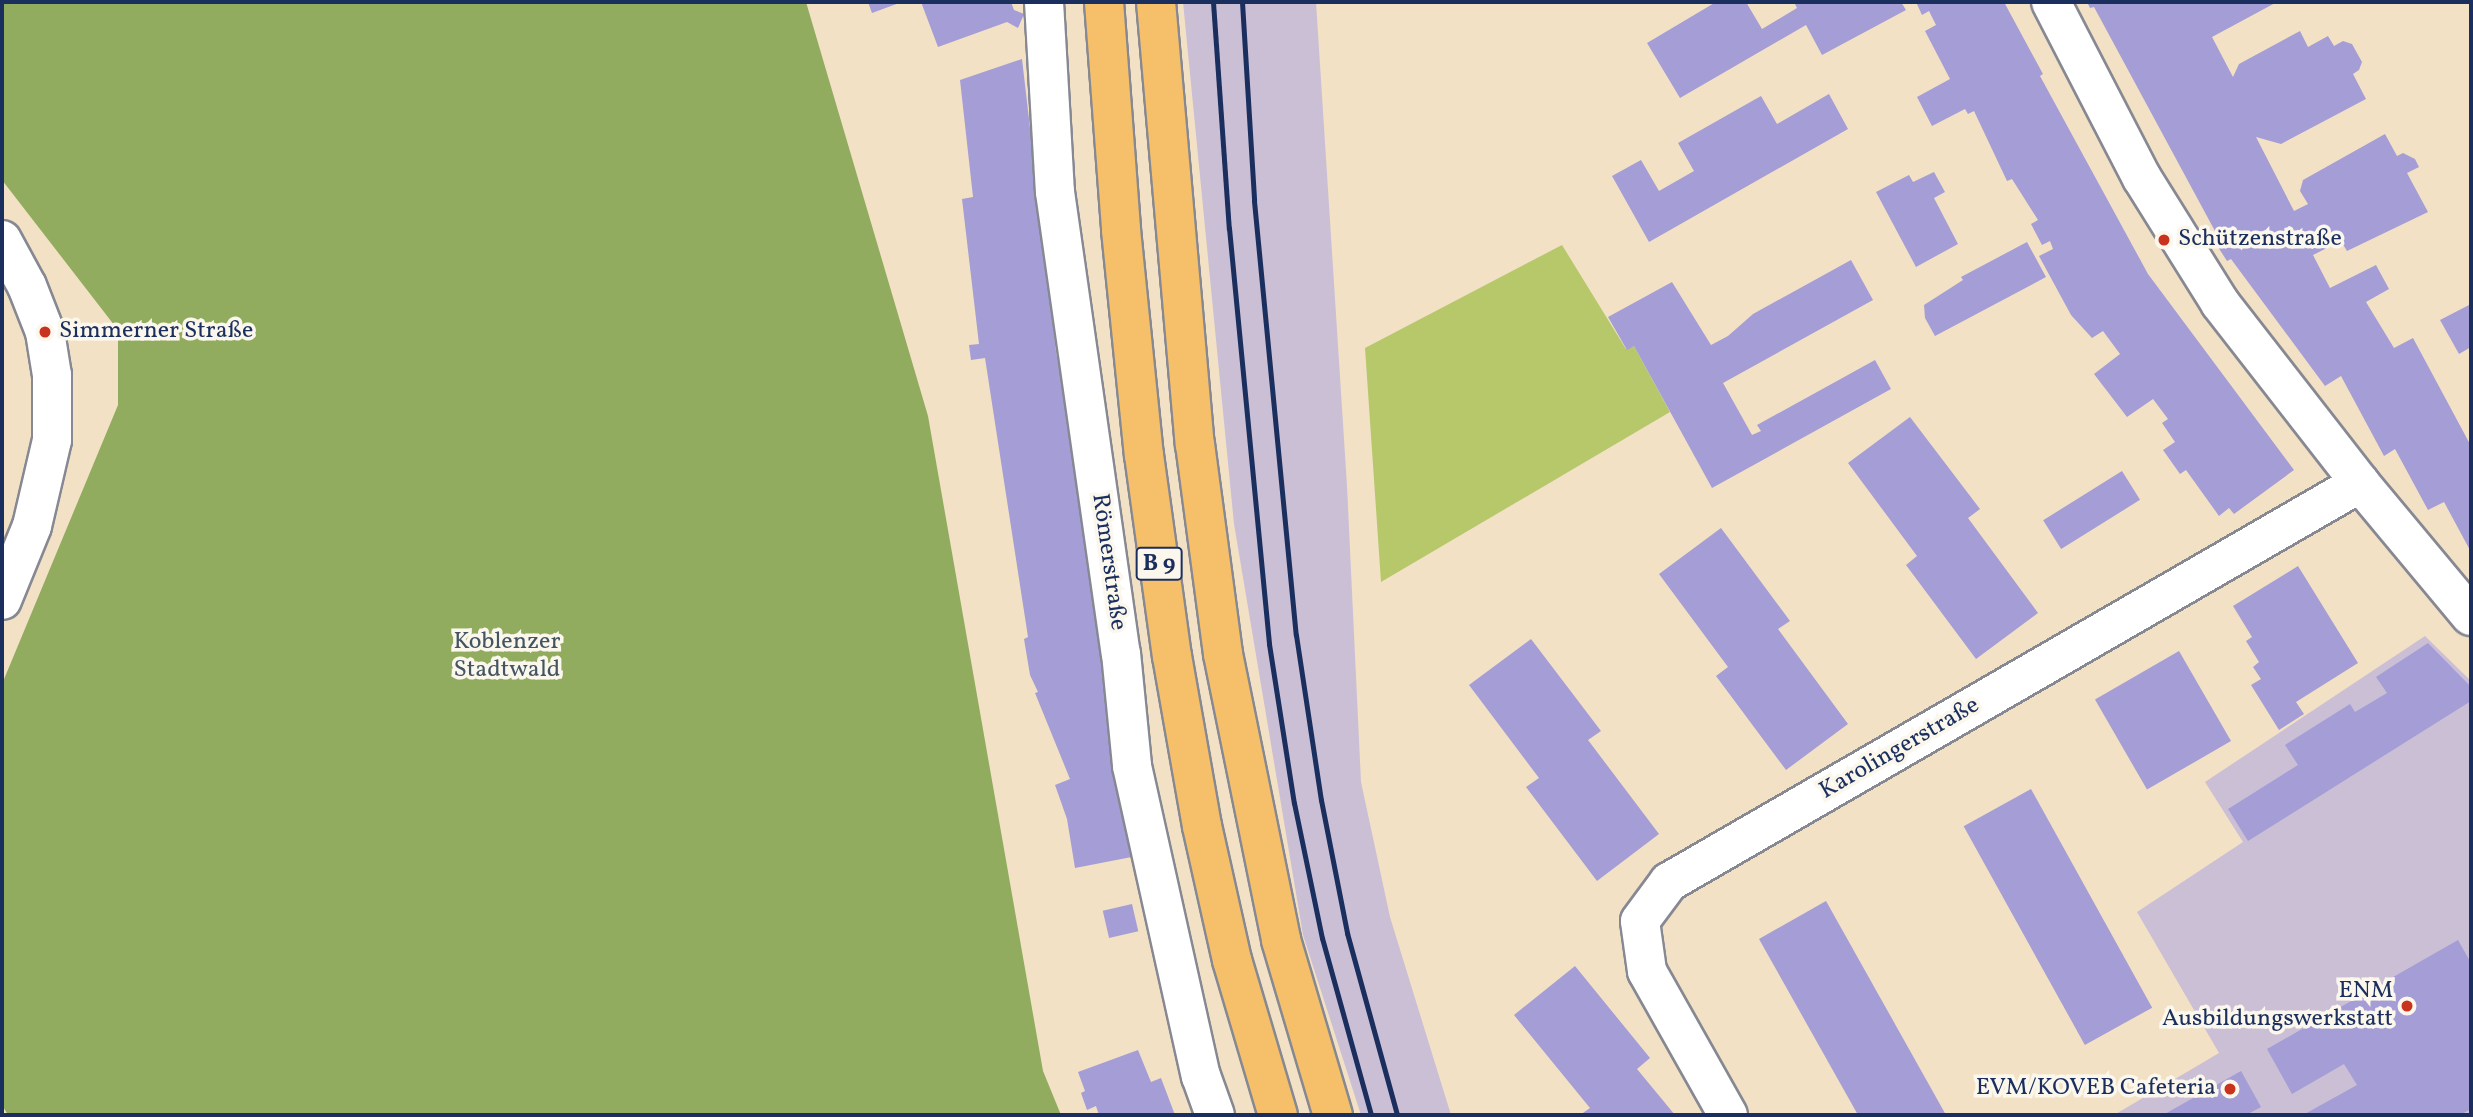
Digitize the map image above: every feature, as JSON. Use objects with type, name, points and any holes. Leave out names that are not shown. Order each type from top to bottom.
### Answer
[{"type":"highway","name":"B 9","points":[[1104,2],[1121,230],[1144,455],[1172,656],[1202,826],[1233,960],[1278,1115]]},
{"type":"highway","name":"B 9","points":[[1156,2],[1173,225],[1195,444],[1223,654],[1281,940],[1333,1115]]},
{"type":"street","name":"Römerstraße","points":[[1044,2],[1055,192],[1121,653],[1132,766],[1200,1076],[1215,1115]]},
{"type":"street","points":[[2051,2],[2176,235],[2220,303],[2360,483],[2471,616]]},
{"type":"street","points":[[2,240],[27,286],[45,332],[52,375],[49,453],[32,526],[2,600]]},
{"type":"street","name":"Karolingerstraße","points":[[1728,1115],[1647,971],[1640,921],[1669,881],[2360,483]]},
{"type":"shaded area","points":[[1183,2],[1316,2],[1347,486],[1361,782],[1390,917],[1451,1115],[1361,1115],[1303,935],[1234,524]]},
{"type":"shaded area","points":[[2425,636],[2471,681],[2471,1115],[2114,1115],[2219,1053],[2137,912],[2243,842],[2205,782]]},
{"type":"green space","name":"Koblenzer Stadtwald","points":[[2,2],[806,2],[928,416],[1043,1071],[1061,1115],[8,1115],[2,1105],[2,684],[118,405],[118,330],[2,180]]},
{"type":"green space","points":[[1562,245],[1626,349],[1634,346],[1670,412],[1381,582],[1365,348]]},
{"type":"building","points":[[868,2],[902,2],[872,13]]},
{"type":"building","points":[[921,2],[1011,2],[1014,10],[1024,14],[1018,28],[1007,22],[938,47]]},
{"type":"building","points":[[1716,2],[1746,2],[1762,29],[1797,8],[1794,2],[1901,2],[1906,10],[1822,55],[1806,25],[1680,98],[1647,43]]},
{"type":"building","points":[[1916,2],[2004,2],[2043,74],[2040,76],[2148,274],[2294,470],[2234,514],[2229,508],[2219,516],[2186,470],[2180,474],[2163,450],[2175,442],[2162,423],[2168,419],[2153,399],[2127,417],[2094,374],[2120,354],[2103,331],[2092,338],[2071,315],[2039,256],[2053,249],[2050,241],[2042,245],[2031,224],[2038,220],[2012,179],[2007,181],[1974,111],[1968,114],[1965,109],[1932,126],[1917,97],[1950,79],[1925,31],[1936,25],[1929,11],[1922,15]]},
{"type":"building","points":[[2087,2],[2277,2],[2212,37],[2233,77],[2239,64],[2300,31],[2308,47],[2328,36],[2334,46],[2343,41],[2352,44],[2362,62],[2359,70],[2353,74],[2366,99],[2281,144],[2256,137],[2294,211],[2308,204],[2300,191],[2303,180],[2385,134],[2397,156],[2403,153],[2415,159],[2419,167],[2407,173],[2428,212],[2347,251],[2341,241],[2313,255],[2330,288],[2376,265],[2389,289],[2366,302],[2394,348],[2413,338],[2471,446],[2471,552],[2444,502],[2428,510],[2395,449],[2384,456],[2341,376],[2325,386],[2231,259],[2227,261],[2218,247],[2222,244],[2094,7],[2090,8]]},
{"type":"building","points":[[1022,59],[1056,351],[1142,855],[1075,868],[1067,819],[1055,785],[1070,779],[1030,675],[1024,639],[1028,637],[985,358],[971,360],[969,345],[979,344],[962,199],[973,197],[960,80]]},
{"type":"building","points":[[1829,94],[1848,129],[1649,242],[1612,176],[1641,160],[1659,191],[1694,171],[1678,143],[1761,96],[1777,124]]},
{"type":"building","points":[[1934,172],[1945,192],[1934,198],[1958,244],[1916,267],[1876,192],[1909,175],[1913,182]]},
{"type":"building","points":[[2027,242],[2046,277],[1935,336],[1925,318],[1924,305],[1963,280],[1961,277]]},
{"type":"building","points":[[1851,260],[1873,300],[1723,383],[1752,435],[1761,431],[1757,425],[1875,360],[1891,389],[1712,488],[1634,346],[1627,350],[1608,317],[1672,282],[1711,345],[1728,336],[1753,314]]},
{"type":"building","points":[[2471,304],[2471,347],[2459,354],[2440,320]]},
{"type":"building","points":[[1910,417],[1980,509],[1968,518],[2038,613],[1976,659],[1906,565],[1917,556],[1848,463]]},
{"type":"building","points":[[2122,471],[2140,500],[2061,549],[2043,520]]},
{"type":"building","points":[[1721,528],[1790,621],[1778,629],[1848,724],[1786,770],[1716,676],[1728,667],[1659,574]]},
{"type":"building","points":[[2298,566],[2358,663],[2296,702],[2304,714],[2279,730],[2251,685],[2261,679],[2253,667],[2259,662],[2246,641],[2252,637],[2233,606]]},
{"type":"building","points":[[1531,639],[1601,731],[1588,740],[1659,834],[1597,881],[1526,787],[1539,778],[1469,685]]},
{"type":"building","points":[[2428,643],[2471,687],[2471,701],[2248,841],[2228,809],[2298,765],[2285,745],[2350,704],[2355,712],[2387,693],[2376,677]]},
{"type":"building","points":[[2179,651],[2231,741],[2147,790],[2095,700]]},
{"type":"building","points":[[2031,789],[2152,1008],[2085,1045],[1964,826]]},
{"type":"building","points":[[1826,901],[1946,1115],[1858,1115],[1759,939]]},
{"type":"building","points":[[1132,904],[1138,931],[1109,938],[1103,911]]},
{"type":"building","name":"ENM Ausbildungswerkstatt","points":[[2458,940],[2471,963],[2471,1109],[2460,1115],[2303,1115],[2357,1085],[2344,1064],[2292,1094],[2267,1049]]},
{"type":"building","points":[[1575,966],[1650,1058],[1637,1069],[1675,1115],[1580,1115],[1590,1108],[1514,1015]]},
{"type":"building","points":[[1138,1050],[1151,1082],[1161,1078],[1175,1115],[1099,1115],[1096,1106],[1087,1110],[1081,1093],[1085,1091],[1078,1072]]},
{"type":"building","name":"EVM/KOVEB Cafeteria","points":[[2241,1071],[2261,1107],[2246,1115],[2163,1115]]},
{"type":"railway","points":[[1213,2],[1229,228],[1269,644],[1294,803],[1322,938],[1371,1115]]},
{"type":"railway","points":[[1242,2],[1254,201],[1296,635],[1321,800],[1347,933],[1397,1115]]},
{"type":"place","name":"Schützenstraße","points":[[2164,240]]},
{"type":"place","name":"Simmerner Straße","points":[[45,332]]},
{"type":"place","name":"ENM Ausbildungswerkstatt","points":[[2407,1006]]},
{"type":"place","name":"EVM/KOVEB Cafeteria","points":[[2230,1089]]}]
